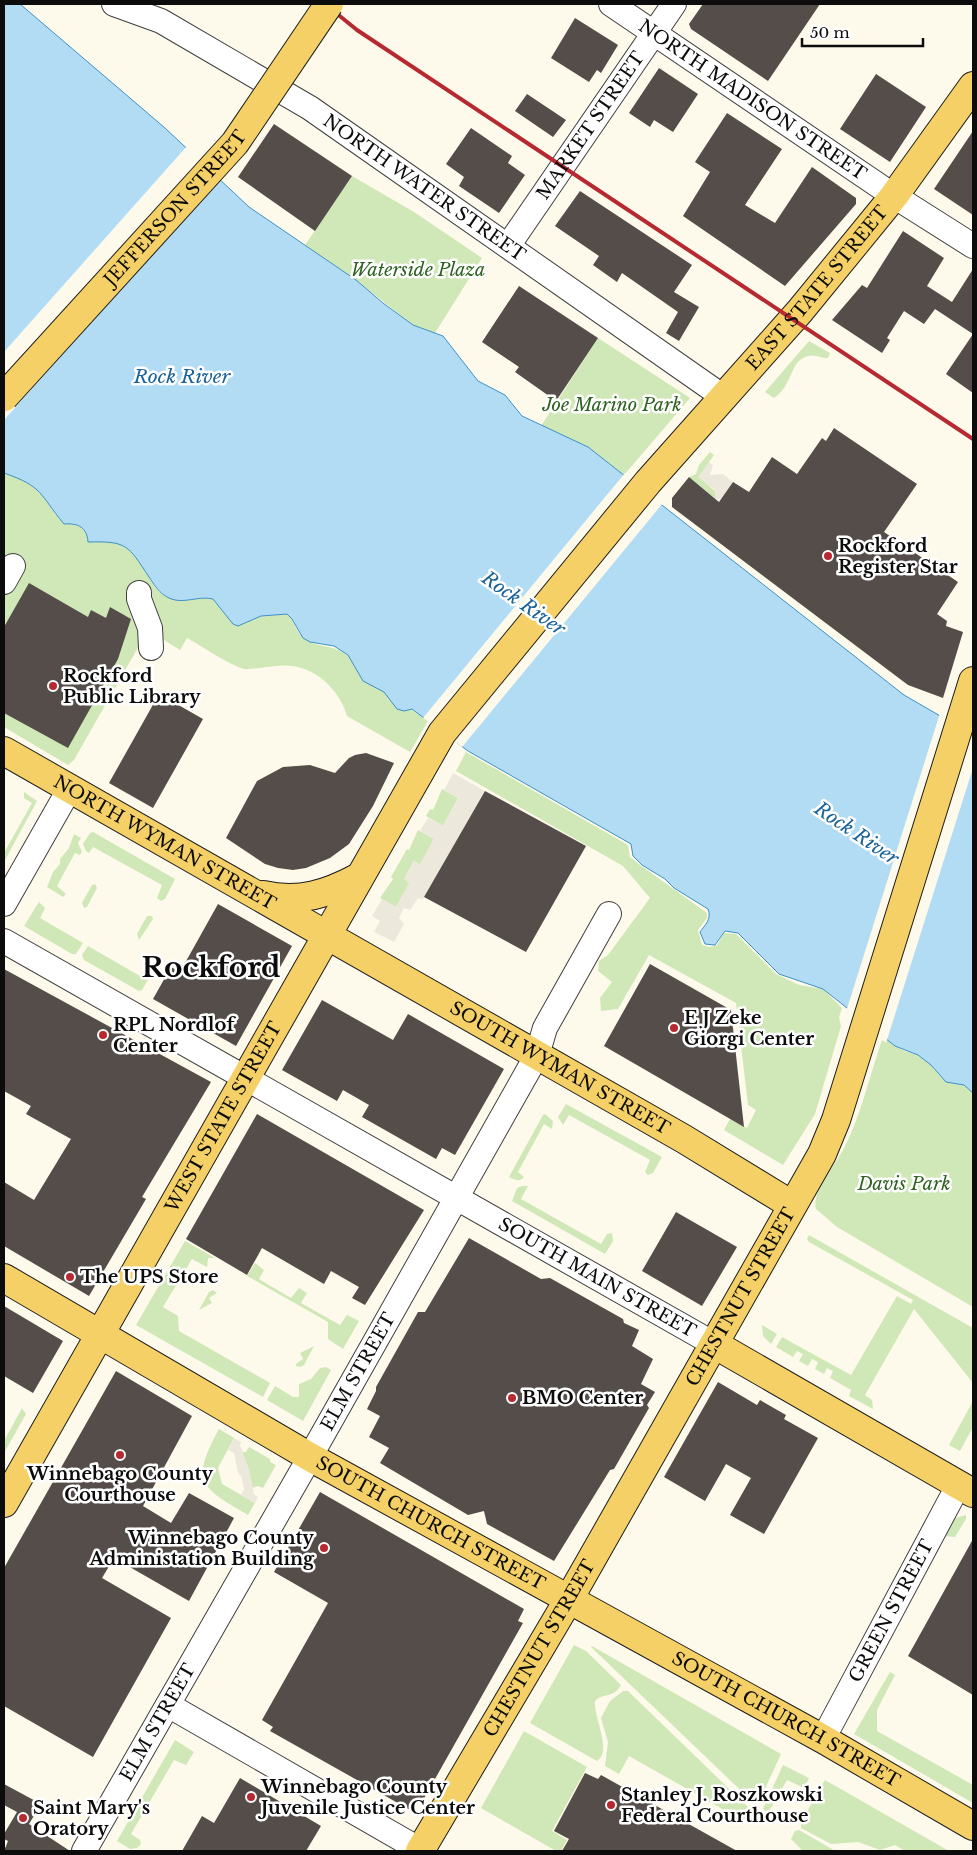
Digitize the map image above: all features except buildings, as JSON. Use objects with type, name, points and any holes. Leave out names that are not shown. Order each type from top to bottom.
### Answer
[{"type":"main road","name":"JEFFERSON STREET","points":[[4,397],[235,143],[329,4]]},
{"type":"main road","name":"EAST STATE STREET","points":[[442,732],[648,482],[722,396],[800,311],[894,196],[973,86]]},
{"type":"main road","name":"CHESTNUT STREET","points":[[421,1851],[570,1599],[822,1154],[836,1120],[970,691]]},
{"type":"main road","name":"WEST STATE STREET","points":[[4,1503],[442,732]]},
{"type":"main road","name":"NORTH WYMAN STREET","points":[[4,751],[326,936]]},
{"type":"main road","points":[[247,891],[287,899],[302,899],[331,892],[359,877]]},
{"type":"main road","name":"SOUTH WYMAN STREET","points":[[326,936],[684,1139],[792,1205]]},
{"type":"main road","name":"SOUTH CHURCH STREET","points":[[4,1278],[310,1457],[823,1739],[973,1826]]},
{"type":"main road","name":"SOUTH MAIN STREET","points":[[714,1344],[966,1488]]},
{"type":"street","name":"NORTH WATER STREET","points":[[114,4],[162,21],[310,108],[722,396]]},
{"type":"street","name":"NORTH MADISON STREET","points":[[612,4],[894,196],[973,246]]},
{"type":"street","name":"MARKET STREET","points":[[508,246],[674,4]]},
{"type":"street","points":[[139,593],[139,599],[150,628],[151,648]]},
{"type":"street","points":[[4,904],[70,788]]},
{"type":"street","name":"ELM STREET","points":[[84,1851],[310,1457],[537,1055],[545,1028],[609,914]]},
{"type":"street","name":"SOUTH MAIN STREET","points":[[4,942],[714,1344]]},
{"type":"street","name":"GREEN STREET","points":[[823,1739],[966,1488]]},
{"type":"street","points":[[168,1705],[421,1851]]},
{"type":"green space","name":"Waterside Plaza","points":[[352,176],[414,212],[482,258],[435,333],[413,325],[356,280],[305,245]]},
{"type":"green space","name":"Joe Marino Park","points":[[598,338],[690,398],[624,475],[588,447],[541,426]]},
{"type":"green space","points":[[809,341],[830,353],[828,358],[812,356],[803,358],[794,367],[780,393],[774,398],[765,392]]},
{"type":"green space","points":[[710,452],[714,455],[699,477],[715,491],[716,499],[689,477],[696,474],[699,465]]},
{"type":"green space","points":[[4,473],[24,480],[41,491],[56,515],[82,527],[88,537],[126,545],[138,558],[152,582],[163,595],[181,600],[213,599],[238,626],[261,616],[287,614],[300,634],[309,642],[336,649],[347,655],[368,682],[383,692],[396,706],[406,710],[411,709],[428,721],[410,752],[347,716],[343,705],[330,686],[312,672],[290,666],[244,669],[223,660],[187,638],[180,650],[148,630],[74,760],[68,765],[4,727]]},
{"type":"green space","points":[[466,752],[628,845],[630,857],[707,913],[707,918],[698,930],[702,945],[709,947],[717,945],[724,933],[736,934],[776,974],[799,985],[823,989],[842,1008],[839,1017],[841,1026],[815,1114],[783,1165],[724,1130],[730,1119],[747,1128],[756,1110],[748,1105],[736,1003],[649,955],[618,1009],[601,1011],[600,998],[612,982],[598,971],[599,961],[608,955],[650,898],[623,866],[456,771]]},
{"type":"green space","points":[[442,789],[458,798],[443,826],[426,816],[430,809],[433,810]]},
{"type":"green space","points":[[24,792],[37,801],[4,862],[4,853],[32,803],[24,798]]},
{"type":"green space","points":[[418,830],[434,839],[420,865],[414,861],[404,879],[410,883],[396,907],[380,898],[393,879],[391,877],[407,849],[409,850]]},
{"type":"green space","points":[[93,832],[175,879],[165,899],[161,901],[157,898],[162,885],[93,847],[89,853],[86,851],[83,844],[90,833]]},
{"type":"green space","points":[[74,834],[81,838],[78,843],[82,852],[80,855],[75,853],[57,886],[66,894],[63,897],[47,887],[53,872],[60,864],[60,859],[69,848]]},
{"type":"green space","points":[[95,884],[97,888],[87,907],[84,908],[82,903],[92,885]]},
{"type":"green space","points":[[39,902],[45,908],[40,918],[83,943],[76,954],[72,954],[24,926]]},
{"type":"green space","points":[[147,916],[152,916],[153,919],[139,940],[137,934]]},
{"type":"green space","points":[[88,946],[140,976],[144,971],[147,972],[149,978],[142,990],[139,991],[84,960],[82,955]]},
{"type":"green space","name":"Davis Park","points":[[883,1037],[902,1050],[918,1055],[931,1065],[940,1076],[952,1083],[964,1085],[973,1093],[973,1307],[837,1227],[816,1209],[815,1202],[820,1187],[843,1150],[855,1123]]},
{"type":"green space","points":[[566,1104],[662,1157],[653,1173],[648,1175],[645,1172],[650,1160],[569,1115],[563,1125],[558,1117]]},
{"type":"green space","points":[[545,1114],[553,1121],[552,1129],[544,1124],[518,1172],[524,1177],[521,1180],[517,1180],[509,1177],[543,1115]]},
{"type":"green space","points":[[528,1186],[521,1199],[601,1244],[607,1234],[612,1233],[613,1241],[605,1254],[512,1201],[517,1188]]},
{"type":"green space","points":[[809,1235],[973,1328],[973,1383],[914,1309],[865,1395],[872,1400],[873,1409],[849,1396],[851,1390],[830,1378],[833,1371],[827,1368],[824,1374],[815,1369],[818,1362],[812,1359],[808,1366],[799,1361],[803,1354],[797,1351],[793,1357],[776,1347],[782,1337],[851,1375],[897,1296],[911,1304],[913,1300],[809,1242],[807,1239]]},
{"type":"green space","points":[[185,1241],[215,1258],[208,1258],[207,1267],[192,1259],[163,1307],[178,1316],[179,1331],[270,1383],[263,1397],[136,1325]]},
{"type":"green space","points":[[255,1263],[264,1270],[259,1279],[291,1298],[299,1288],[307,1293],[301,1303],[340,1325],[347,1315],[359,1321],[343,1349],[328,1339],[328,1322],[247,1276]]},
{"type":"green space","points":[[213,1290],[217,1293],[209,1298],[212,1303],[199,1310],[209,1292]]},
{"type":"green space","points":[[762,1325],[777,1334],[771,1344],[763,1336]]},
{"type":"green space","points":[[314,1346],[304,1365],[296,1366],[303,1359],[300,1353]]},
{"type":"green space","points":[[326,1367],[331,1370],[303,1421],[267,1400],[275,1386],[293,1397],[299,1397],[299,1384],[311,1379],[320,1368]]},
{"type":"green space","points":[[973,1401],[973,1427],[960,1451],[949,1445]]},
{"type":"green space","points":[[22,1408],[26,1414],[4,1453],[4,1441]]},
{"type":"green space","points":[[219,1429],[234,1438],[218,1468],[222,1484],[255,1503],[248,1515],[219,1497],[210,1489],[205,1481],[203,1472],[205,1461]]},
{"type":"green space","points":[[249,1447],[270,1459],[270,1462],[276,1465],[263,1488],[258,1486],[252,1488],[242,1452],[246,1452]]},
{"type":"green space","points":[[966,1515],[966,1519],[955,1537],[943,1536],[955,1518]]},
{"type":"green space","points":[[574,1645],[586,1651],[621,1685],[612,1694],[598,1698],[595,1701],[603,1742],[603,1750],[597,1761],[530,1723]]},
{"type":"green space","points":[[591,1647],[781,1754],[757,1806]]},
{"type":"green space","points":[[890,1672],[895,1675],[877,1710],[877,1731],[973,1785],[973,1803],[854,1734]]},
{"type":"green space","points":[[623,1691],[628,1691],[753,1812],[747,1823],[629,1756],[619,1774],[605,1766],[608,1742],[601,1718],[610,1701]]},
{"type":"green space","points":[[524,1731],[587,1767],[552,1831],[567,1840],[561,1851],[556,1851],[481,1808]]},
{"type":"green space","points":[[175,1740],[194,1752],[186,1765],[174,1760],[131,1834],[140,1840],[141,1844],[137,1848],[130,1849],[117,1841]]},
{"type":"green space","points":[[783,1765],[809,1778],[804,1788],[787,1780],[768,1813],[763,1809]]},
{"type":"green space","points":[[825,1780],[949,1851],[905,1851],[895,1845],[880,1850],[858,1842],[831,1844],[801,1828],[801,1822]]},
{"type":"green space","points":[[799,1830],[834,1851],[803,1851],[791,1839],[795,1831]]},
{"type":"shaded area","points":[[709,462],[713,465],[710,475],[723,474],[733,482],[721,499],[716,499],[715,490],[698,477]]},
{"type":"shaded area","points":[[453,773],[485,791],[423,899],[418,898],[410,910],[404,908],[399,918],[404,924],[394,942],[374,932],[380,921],[372,916],[382,899],[396,907],[409,883],[404,879],[414,861],[420,864],[434,839],[420,831],[428,818],[443,826],[458,798],[444,790]]},
{"type":"shaded area","points":[[234,1438],[241,1442],[240,1445],[249,1469],[254,1494],[258,1497],[255,1503],[241,1495],[244,1489],[241,1476],[238,1473],[234,1453],[228,1450]]},
{"type":"water","name":"Rock River","points":[[4,4],[20,4],[165,128],[249,207],[356,280],[413,325],[443,336],[478,381],[505,395],[522,416],[588,447],[904,695],[973,735],[973,1093],[964,1085],[946,1082],[931,1065],[918,1055],[895,1046],[823,989],[779,974],[738,933],[725,931],[715,945],[705,944],[700,932],[709,919],[708,909],[642,865],[633,856],[631,844],[468,751],[412,709],[404,711],[397,709],[384,692],[363,681],[348,655],[334,646],[310,642],[303,638],[287,614],[261,616],[238,626],[233,624],[213,599],[176,600],[170,598],[158,589],[136,558],[125,547],[119,544],[88,542],[84,529],[74,524],[64,524],[45,498],[34,487],[4,473]]},
{"type":"pier","points":[[187,146],[221,177],[4,420],[4,352]]},
{"type":"pier","points":[[625,473],[663,503],[462,747],[423,718]]},
{"type":"pier","points":[[940,713],[973,732],[973,768],[886,1043],[846,1012]]},
{"type":"railway","points":[[325,4],[357,30],[973,439]]},
{"type":"place","name":"Rockford Register Star","points":[[828,556]]},
{"type":"place","name":"Rockford Public Library","points":[[53,686]]},
{"type":"place","name":"E J Zeke Giorgi Center","points":[[674,1028]]},
{"type":"place","name":"RPL Nordlof Center","points":[[103,1035]]},
{"type":"place","name":"The UPS Store","points":[[70,1277]]},
{"type":"place","name":"BMO Center","points":[[512,1398]]},
{"type":"place","name":"Winnebago County Courthouse","points":[[120,1455]]},
{"type":"place","name":"Winnebago County Administation Building","points":[[324,1548]]},
{"type":"place","name":"Winnebago County Juvenile Justice Center","points":[[251,1797]]},
{"type":"place","name":"Stanley J. Roszkowski Federal Courthouse","points":[[611,1805]]},
{"type":"place","name":"Saint Mary's Oratory","points":[[23,1818]]},
{"type":"district","name":"Rockford","points":[[211,967]]}]
